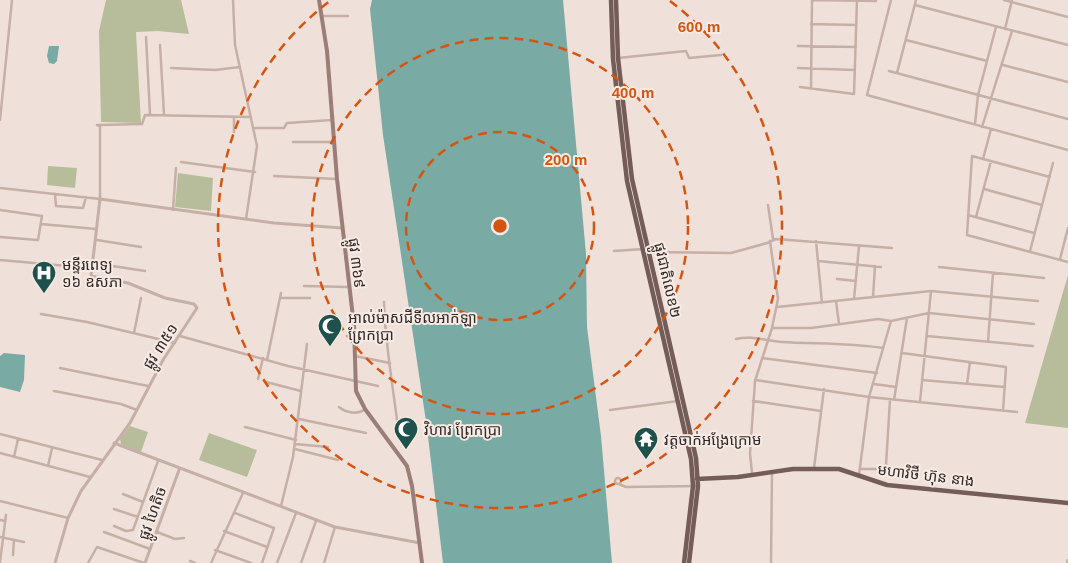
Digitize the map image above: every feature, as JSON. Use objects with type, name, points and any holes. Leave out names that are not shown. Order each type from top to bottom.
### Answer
[{"type":"main road","name":"ផ្លូវ ៣៦៩","points":[[319,0],[349,286],[355,356],[354,381],[356,391],[365,409],[406,466],[412,486],[422,563]]},
{"type":"main road","name":"ផ្លូវជាតិលេខ២","points":[[611,0],[627,181],[695,452],[695,486],[689,563]]},
{"type":"main road","name":"ផ្លូវជាតិលេខ២","points":[[616,0],[616,58],[632,179],[649,252],[662,324]]},
{"type":"main road","name":"ផ្លូវជាតិលេខ២","points":[[671,360],[695,479]]},
{"type":"main road","name":"មហាវិថី ហ៊ុន នាង","points":[[695,479],[738,477],[772,470],[839,469],[887,485],[1068,503]]},
{"type":"main road","name":"ផ្លូវជាតិលេខ២","points":[[684,563],[695,486]]},
{"type":"street","points":[[0,120],[12,0]]},
{"type":"street","points":[[233,0],[235,45],[257,146],[255,172],[246,219]]},
{"type":"street","points":[[811,89],[812,0],[876,2]]},
{"type":"street","points":[[800,87],[853,95],[857,0]]},
{"type":"street","points":[[891,0],[866,94],[1068,150]]},
{"type":"street","points":[[896,73],[916,0]]},
{"type":"street","points":[[1004,0],[1068,17]]},
{"type":"street","points":[[1005,29],[1012,1]]},
{"type":"street","points":[[915,5],[1068,46]]},
{"type":"street","points":[[322,16],[348,16]]},
{"type":"street","points":[[811,24],[856,25]]},
{"type":"street","points":[[975,124],[978,95],[996,26]]},
{"type":"street","points":[[982,126],[1003,65],[1012,31]]},
{"type":"street","points":[[146,37],[150,114]]},
{"type":"street","points":[[906,40],[987,61]]},
{"type":"street","points":[[160,46],[164,114]]},
{"type":"street","points":[[798,46],[856,46]]},
{"type":"street","points":[[616,58],[686,51],[689,58],[721,55]]},
{"type":"street","points":[[1003,65],[1068,82]]},
{"type":"street","points":[[171,68],[214,70],[240,67]]},
{"type":"street","points":[[798,68],[855,70]]},
{"type":"street","points":[[889,71],[1068,119]]},
{"type":"street","points":[[0,260],[91,268],[97,240],[100,199],[101,150],[98,125],[142,124],[144,115],[150,114],[251,117]]},
{"type":"street","points":[[234,116],[234,132]]},
{"type":"street","points":[[254,128],[284,128],[287,122],[332,120]]},
{"type":"street","points":[[983,159],[991,129]]},
{"type":"street","points":[[293,142],[334,142]]},
{"type":"street","points":[[1050,177],[972,156],[967,235],[1068,262]]},
{"type":"street","points":[[976,218],[991,161]]},
{"type":"street","points":[[181,162],[255,172]]},
{"type":"street","points":[[1030,252],[1053,163]]},
{"type":"street","points":[[174,210],[176,168]]},
{"type":"street","points":[[274,176],[337,179]]},
{"type":"street","points":[[0,188],[86,197],[303,226],[342,228]]},
{"type":"street","points":[[984,190],[1042,205]]},
{"type":"street","points":[[55,194],[56,206],[84,208],[86,197]]},
{"type":"street","points":[[752,473],[750,454],[756,380],[777,307],[768,204]]},
{"type":"street","points":[[0,210],[40,214],[42,216],[40,237],[37,240],[0,237]]},
{"type":"street","points":[[968,215],[1035,233]]},
{"type":"street","points":[[41,224],[98,229]]},
{"type":"street","points":[[1060,259],[1068,228]]},
{"type":"street","points":[[97,240],[141,248]]},
{"type":"street","points":[[649,252],[731,253],[771,240],[816,241],[892,248]]},
{"type":"street","points":[[816,241],[822,303]]},
{"type":"street","points":[[854,299],[859,245]]},
{"type":"street","points":[[614,251],[643,249]]},
{"type":"street","points":[[818,260],[881,267]]},
{"type":"street","points":[[92,263],[145,271]]},
{"type":"street","points":[[873,297],[875,266]]},
{"type":"street","points":[[940,267],[1044,278]]},
{"type":"street","name":"ផ្លូវ ៣៥១","points":[[55,563],[68,518],[81,490],[137,410],[148,386],[196,310],[195,305],[165,298],[128,283],[93,278],[91,268]]},
{"type":"street","points":[[988,342],[993,273]]},
{"type":"street","points":[[837,279],[856,281]]},
{"type":"street","points":[[304,286],[349,286]]},
{"type":"street","points":[[777,307],[931,291],[1038,301]]},
{"type":"street","points":[[920,402],[931,291]]},
{"type":"street","points":[[267,360],[281,293]]},
{"type":"street","points":[[134,333],[141,298]]},
{"type":"street","points":[[280,298],[310,298]]},
{"type":"street","points":[[384,302],[385,331],[399,436]]},
{"type":"street","points":[[836,302],[839,324]]},
{"type":"street","points":[[772,328],[793,329],[878,319],[890,321],[929,313],[1034,324]]},
{"type":"street","points":[[41,314],[175,343]]},
{"type":"street","points":[[862,469],[882,469],[886,465],[892,400],[896,387],[907,318]]},
{"type":"street","points":[[859,476],[862,469],[869,397],[884,349],[890,321]]},
{"type":"street","points":[[180,336],[267,360],[378,386]]},
{"type":"street","points":[[736,339],[746,336],[768,341],[848,344],[884,349]]},
{"type":"street","points":[[927,336],[1033,346]]},
{"type":"street","points":[[281,508],[295,449],[307,344]]},
{"type":"street","points":[[902,354],[1006,367],[1003,410]]},
{"type":"street","points":[[355,356],[390,363]]},
{"type":"street","points":[[258,379],[263,358]]},
{"type":"street","points":[[762,358],[877,373]]},
{"type":"street","points":[[967,384],[970,362]]},
{"type":"street","points":[[60,368],[148,386]]},
{"type":"street","points":[[756,380],[892,400],[1017,412]]},
{"type":"street","points":[[922,380],[1005,387]]},
{"type":"street","points":[[266,382],[302,392]]},
{"type":"street","points":[[874,384],[896,387]]},
{"type":"street","points":[[814,468],[824,389]]},
{"type":"street","points":[[54,391],[121,404],[137,410]]},
{"type":"street","points":[[610,410],[678,401]]},
{"type":"street","points":[[753,401],[820,411]]},
{"type":"street","points":[[340,407],[350,412],[360,412],[365,409]]},
{"type":"street","points":[[298,419],[366,433]]},
{"type":"street","points":[[245,427],[296,440]]},
{"type":"street","points":[[0,434],[102,460]]},
{"type":"street","points":[[14,457],[19,438]]},
{"type":"street","points":[[114,444],[316,521],[335,527],[420,544]]},
{"type":"street","points":[[295,444],[328,447]]},
{"type":"street","points":[[48,466],[52,447]]},
{"type":"street","points":[[295,449],[338,460]]},
{"type":"street","points":[[0,453],[90,477]]},
{"type":"street","points":[[114,526],[132,531],[158,461]]},
{"type":"street","name":"ផ្លូវ ហៃតិច","points":[[146,563],[179,470]]},
{"type":"street","points":[[771,563],[772,470]]},
{"type":"street","points":[[619,484],[626,487],[695,486]]},
{"type":"street","points":[[210,563],[243,493]]},
{"type":"street","points":[[123,494],[143,502]]},
{"type":"street","points":[[0,501],[68,518]]},
{"type":"street","points":[[114,509],[138,517]]},
{"type":"street","points":[[235,513],[274,528],[262,563]]},
{"type":"street","points":[[277,563],[296,513]]},
{"type":"street","points":[[0,562],[1,537],[6,515]]},
{"type":"street","points":[[0,520],[5,521]]},
{"type":"street","points":[[301,563],[316,521]]},
{"type":"street","points":[[324,563],[335,527]]},
{"type":"street","points":[[104,532],[150,549]]},
{"type":"street","points":[[157,532],[175,539],[184,538]]},
{"type":"street","points":[[224,532],[268,547]]},
{"type":"street","points":[[1,537],[24,542]]},
{"type":"street","points":[[13,555],[14,540]]},
{"type":"street","points":[[88,563],[97,547],[146,563]]},
{"type":"street","points":[[215,550],[251,563]]},
{"type":"street","points":[[190,561],[195,563]]},
{"type":"green space","points":[[106,0],[181,0],[189,34],[158,31],[136,32],[141,123],[101,122],[99,31]]},
{"type":"green space","points":[[48,166],[77,168],[75,188],[47,185]]},
{"type":"green space","points":[[178,173],[213,178],[211,211],[175,207]]},
{"type":"green space","points":[[1068,275],[1068,428],[1025,423]]},
{"type":"green space","points":[[130,426],[148,432],[141,452],[121,444],[120,439]]},
{"type":"green space","points":[[209,433],[257,450],[247,477],[199,460]]},
{"type":"water","points":[[372,0],[563,0],[586,254],[587,327],[601,436],[612,563],[443,563],[427,428],[383,135],[370,9]]},
{"type":"water","points":[[49,46],[59,46],[57,61],[54,64],[49,63],[47,56]]},
{"type":"water","points":[[4,353],[25,355],[24,380],[20,392],[0,387],[0,356]]},
{"type":"place","name":"មន្ទីរពេទ្យ ១៦ ឧសភា","points":[[44,294]]},
{"type":"place","name":"អាល់ម៉ាសជីទីលអាក់ឡា ព្រែកប្រា","points":[[330,347]]},
{"type":"place","name":"វិហារ ព្រែកប្រា","points":[[406,450]]},
{"type":"place","name":"វត្តចាក់អង្រែក្រោម","points":[[646,460]]}]
